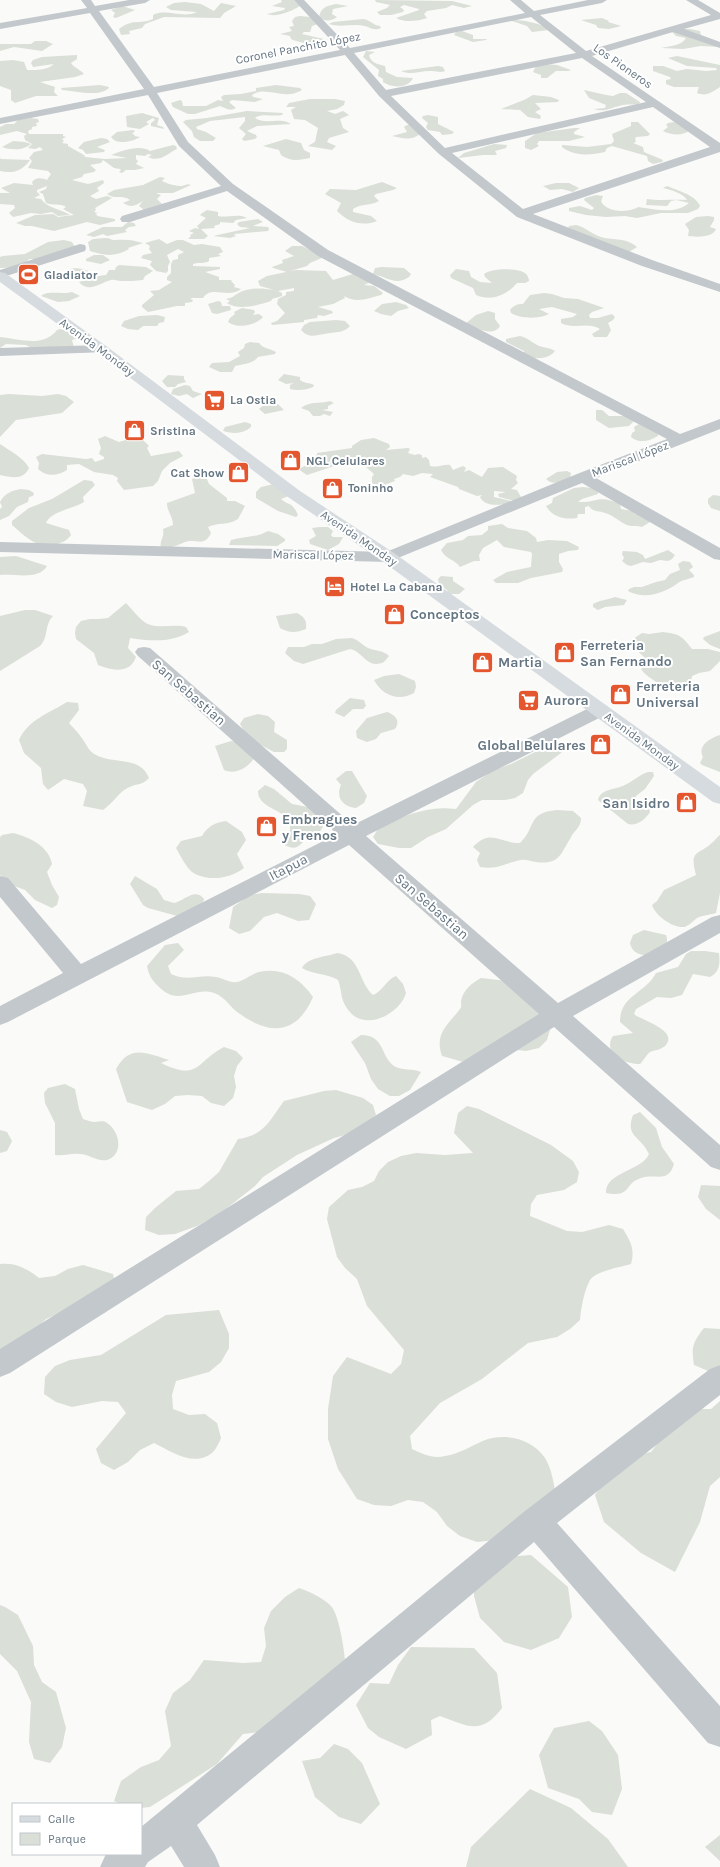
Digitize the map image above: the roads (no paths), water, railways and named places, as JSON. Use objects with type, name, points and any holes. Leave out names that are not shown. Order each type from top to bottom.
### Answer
[{"type":"main road","name":"Avenida Monday","points":[[0,275],[294,494],[388,556],[720,797]]},
{"type":"street","points":[[0,26],[90,5],[145,0]]},
{"type":"street","points":[[298,0],[347,51],[383,94],[443,152],[522,214],[647,263],[720,288]]},
{"type":"street","name":"Los Pioneros","points":[[515,0],[584,54],[653,104],[720,148]]},
{"type":"street","name":"Coronel Panchito López","points":[[0,121],[602,0]]},
{"type":"street","points":[[691,0],[719,16]]},
{"type":"street","points":[[90,5],[151,91],[183,144],[229,187],[323,253],[680,440]]},
{"type":"street","points":[[383,94],[584,54],[719,16]]},
{"type":"street","points":[[674,29],[720,45]]},
{"type":"street","points":[[443,152],[653,104]]},
{"type":"street","points":[[522,214],[720,148]]},
{"type":"street","points":[[126,219],[229,187]]},
{"type":"street","points":[[0,275],[80,248]]},
{"type":"street","points":[[0,352],[101,349]]},
{"type":"street","name":"Mariscal López","points":[[0,547],[388,556],[583,477],[720,424]]},
{"type":"street","points":[[583,477],[720,555]]},
{"type":"street","name":"San Sebastian","points":[[144,652],[720,1160]]},
{"type":"street","name":"Itapua","points":[[0,1016],[351,835],[600,710]]},
{"type":"street","points":[[0,883],[78,976]]},
{"type":"street","points":[[0,1364],[556,1015],[720,923]]},
{"type":"street","points":[[142,1847],[176,1821],[536,1521],[720,1378]]},
{"type":"street","points":[[536,1521],[720,1731]]},
{"type":"street","points":[[176,1821],[203,1867]]},
{"type":"street","points":[[117,1867],[133,1855]]},
{"type":"place","name":"Gladiator","points":[[28,275]]},
{"type":"place","name":"La Ostia","points":[[214,400]]},
{"type":"place","name":"Sristina","points":[[135,431]]},
{"type":"place","name":"NGL Celulares","points":[[291,461]]},
{"type":"place","name":"Cat Show","points":[[239,473]]},
{"type":"place","name":"Toninho","points":[[333,488]]},
{"type":"place","name":"Hotel La Cabana","points":[[335,587]]},
{"type":"place","name":"Conceptos","points":[[394,614]]},
{"type":"place","name":"Ferreteria San Fernando","points":[[564,653]]},
{"type":"place","name":"Martia","points":[[483,662]]},
{"type":"place","name":"Ferreteria Universal","points":[[621,694]]},
{"type":"place","name":"Aurora","points":[[529,700]]},
{"type":"place","name":"Global Belulares","points":[[601,745]]},
{"type":"place","name":"San Isidro","points":[[686,803]]},
{"type":"place","name":"Embragues y Frenos","points":[[267,827]]}]
